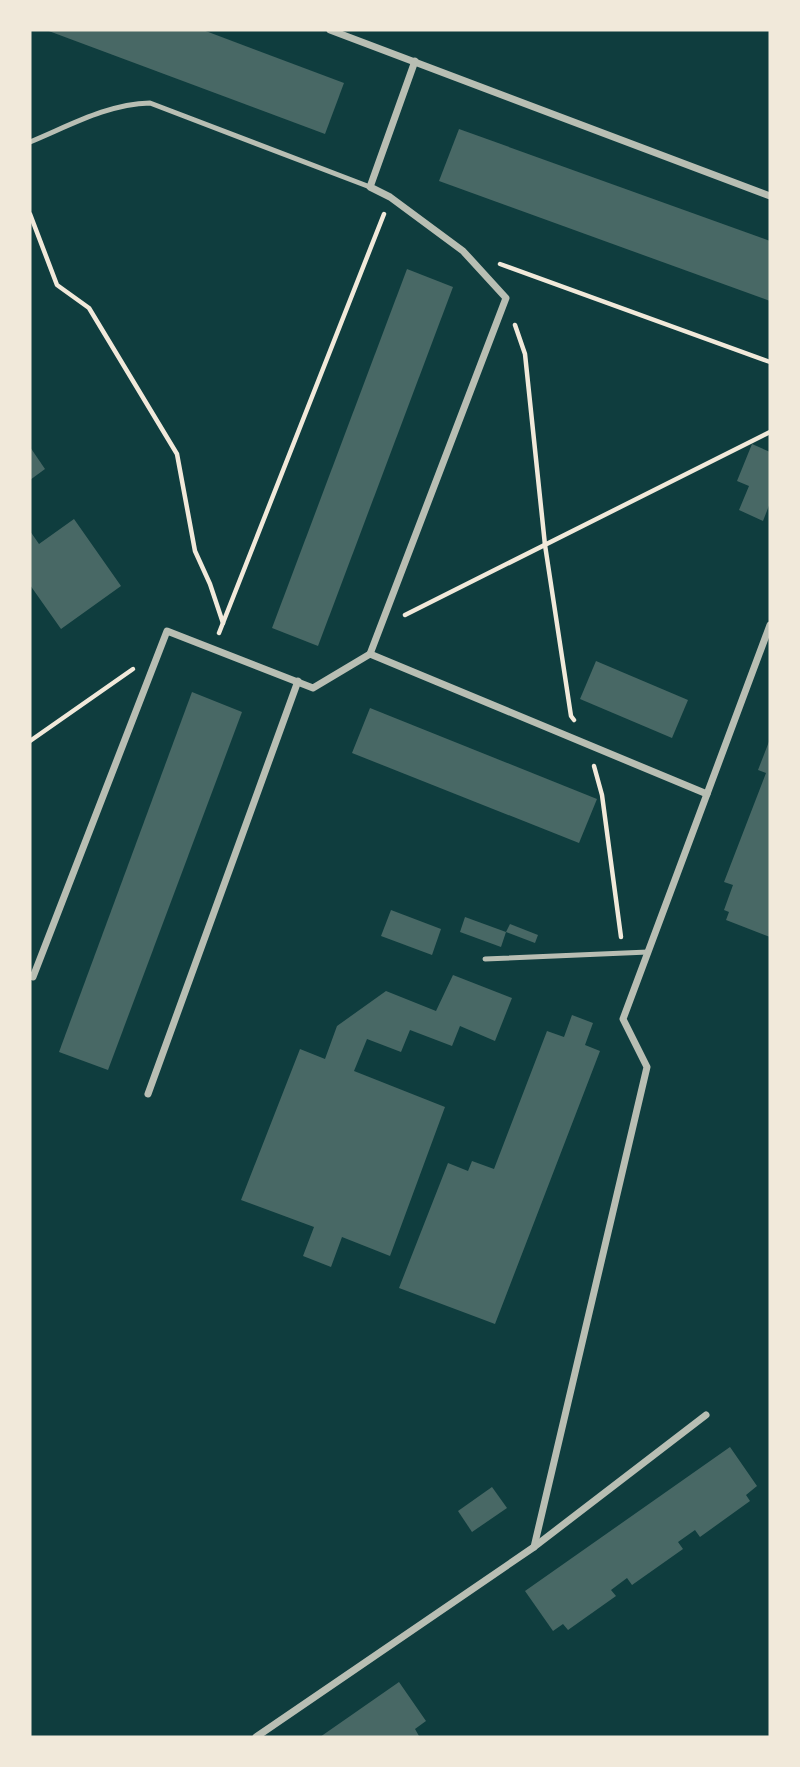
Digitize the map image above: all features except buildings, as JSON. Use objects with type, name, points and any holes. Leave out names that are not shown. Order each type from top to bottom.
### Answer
[{"type":"street","points":[[330,30],[767,193]]},
{"type":"street","points":[[30,975],[33,977],[167,631],[313,688],[370,654],[506,298],[463,251],[390,197],[370,187],[415,61]]},
{"type":"street","points":[[534,1547],[647,1067],[623,1019],[770,625]]},
{"type":"street","points":[[370,654],[707,794]]},
{"type":"street","points":[[148,1094],[298,681]]},
{"type":"street","points":[[256,1737],[534,1547],[706,1415]]},
{"type":"lane","points":[[30,142],[105,111],[128,104],[150,103],[370,187]]},
{"type":"lane","points":[[485,959],[648,952]]},
{"type":"path","points":[[213,649],[390,197]]},
{"type":"path","points":[[30,214],[57,285],[89,308],[177,454],[195,551],[211,584],[223,623]]},
{"type":"path","points":[[463,251],[770,362]]},
{"type":"path","points":[[506,298],[525,354],[545,545],[571,716],[588,745],[602,794],[624,953]]},
{"type":"path","points":[[378,631],[410,612],[770,432]]},
{"type":"path","points":[[30,741],[159,650]]}]
